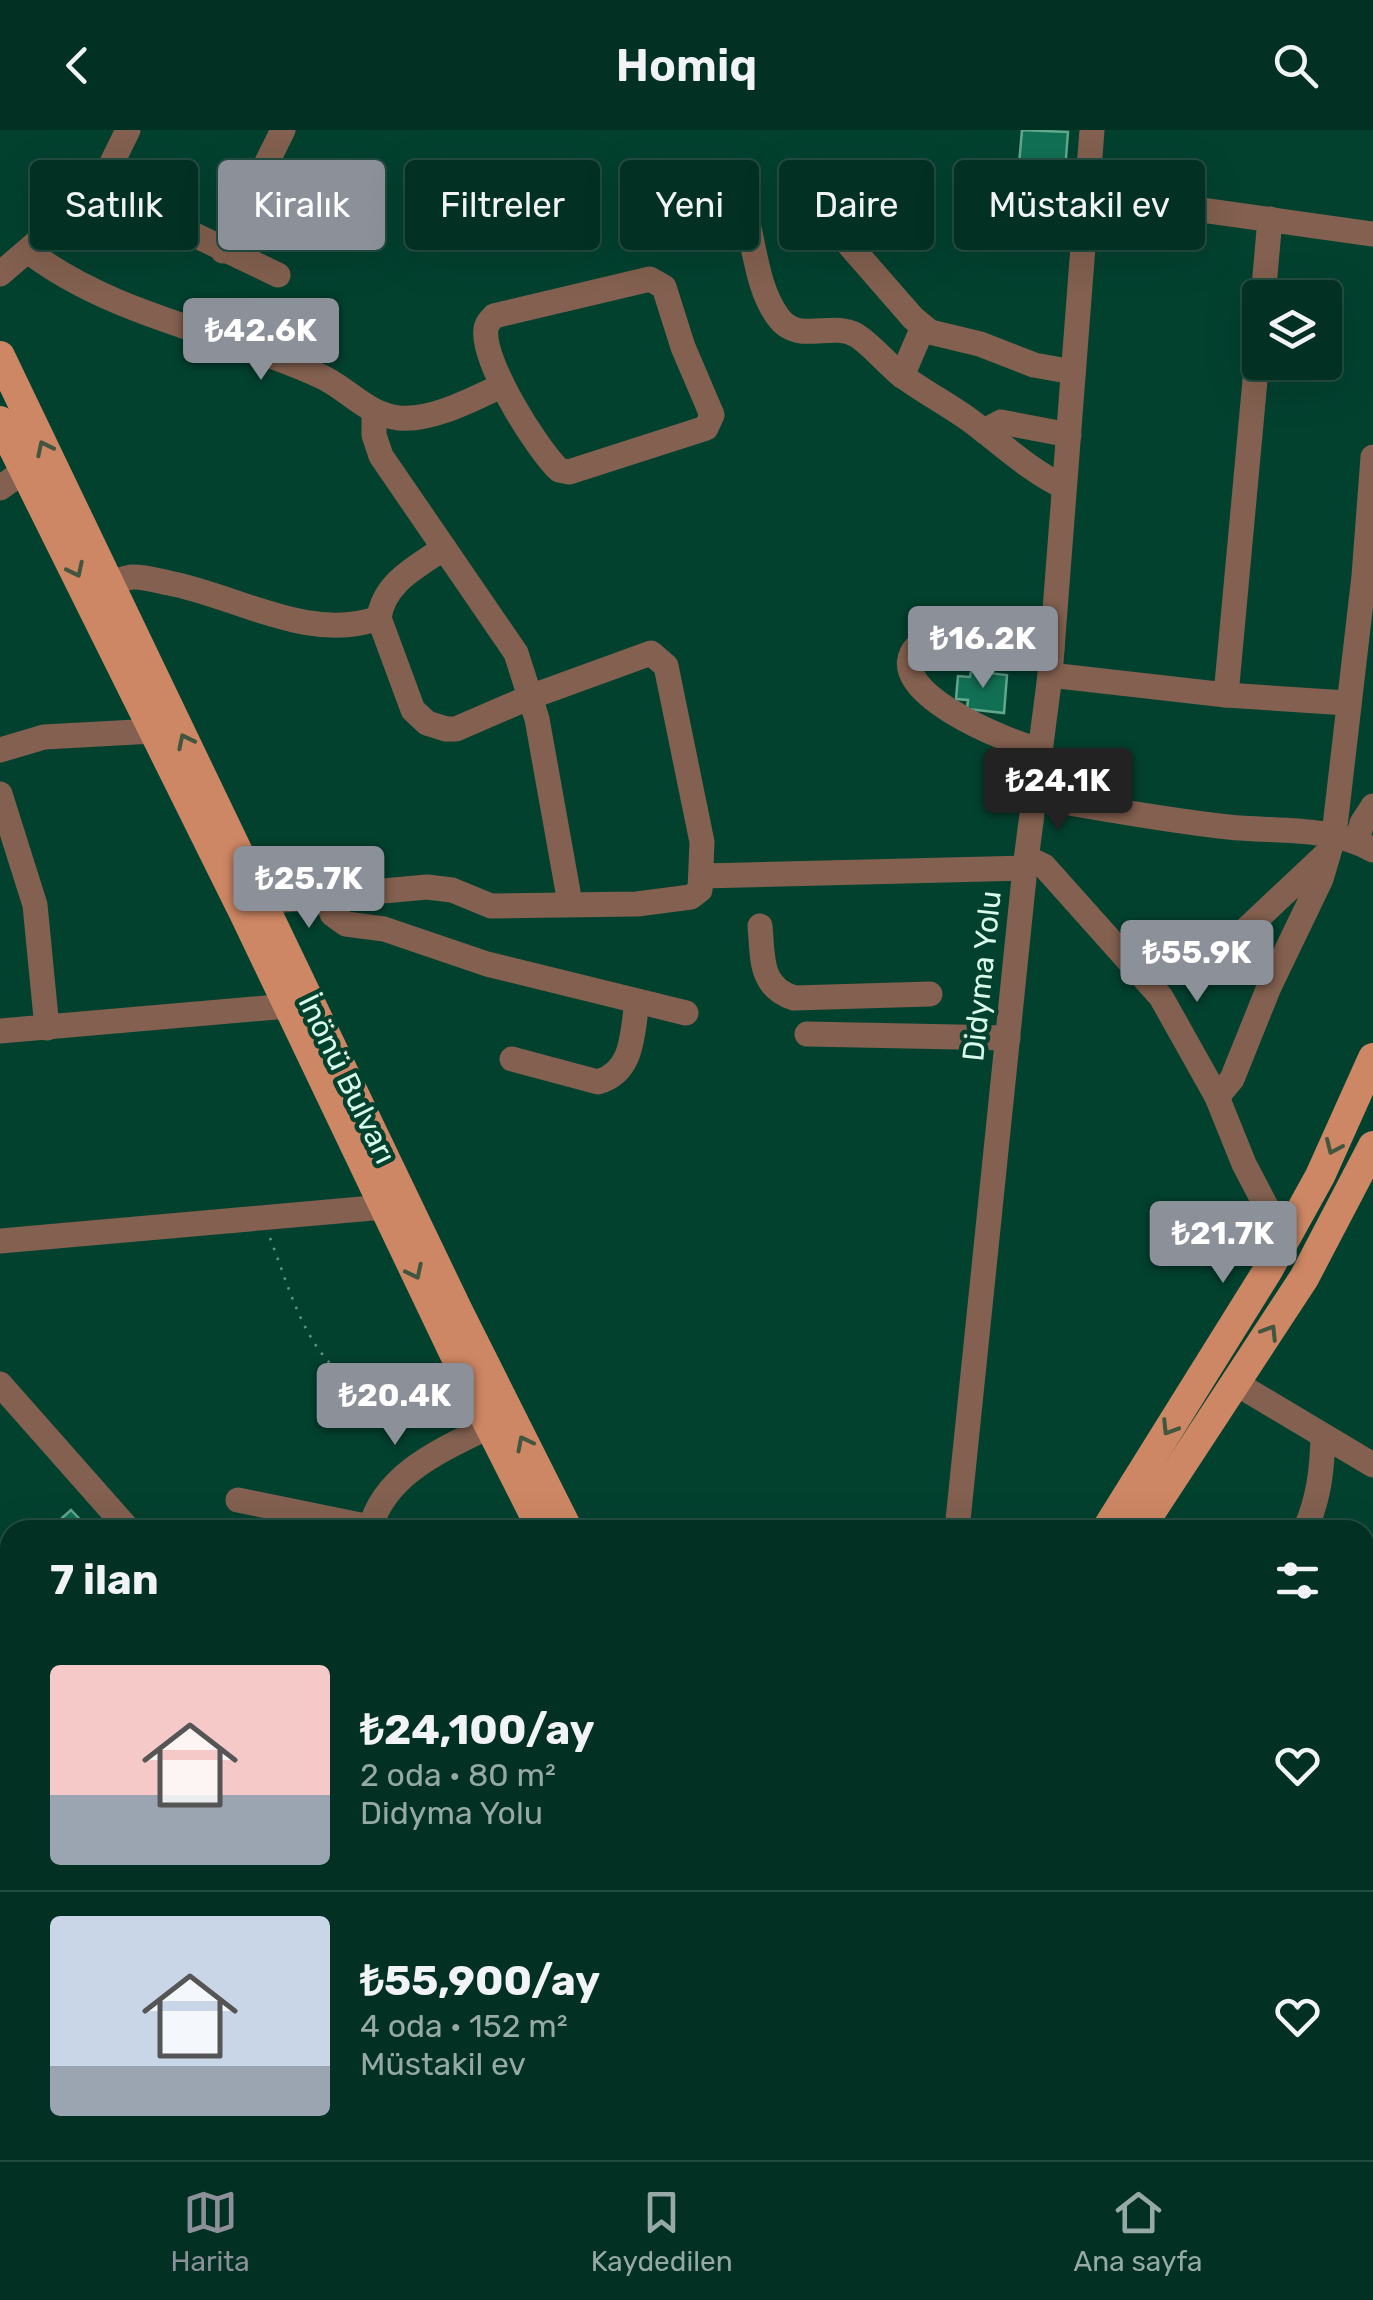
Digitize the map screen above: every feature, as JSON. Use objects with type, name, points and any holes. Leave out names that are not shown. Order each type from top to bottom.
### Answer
[{"type":"main road","name":"İnönü Bulvarı","points":[[0,356],[563,1520]]},
{"type":"main road","name":"İnönü Bulvarı","points":[[0,421],[12,479],[154,731],[288,1006],[384,1207],[476,1433],[535,1520]]},
{"type":"main road","points":[[1112,1520],[1290,1231],[1320,1176],[1373,1058]]},
{"type":"main road","points":[[1146,1520],[1304,1278],[1373,1146]]},
{"type":"street","points":[[113,160],[128,130]]},
{"type":"street","points":[[223,251],[282,130]]},
{"type":"street","name":"Didyma Yolu","points":[[1090,160],[1092,130]]},
{"type":"street","points":[[1205,210],[1373,234]]},
{"type":"street","points":[[1264,280],[1270,219]]},
{"type":"street","points":[[198,238],[278,275]]},
{"type":"street","points":[[755,250],[777,316],[794,330],[853,334],[902,376],[1064,487]]},
{"type":"street","points":[[854,250],[923,327],[938,336],[980,344],[1034,366],[1073,372]]},
{"type":"street","name":"Didyma Yolu","points":[[958,1520],[1026,862],[1050,675],[1083,250]]},
{"type":"street","points":[[0,274],[28,251],[103,295],[321,376],[374,412],[412,418],[501,386]]},
{"type":"street","points":[[653,279],[664,288],[712,418],[706,428],[564,472],[554,465],[501,386],[486,335],[487,324],[494,316],[653,279]]},
{"type":"street","points":[[902,376],[923,327]]},
{"type":"street","points":[[1226,695],[1255,380]]},
{"type":"street","points":[[374,412],[374,435],[381,456],[516,653],[530,697],[570,903]]},
{"type":"street","points":[[984,431],[1000,422],[1068,435]]},
{"type":"street","points":[[1348,845],[1347,703],[1368,578],[1373,459]]},
{"type":"street","points":[[262,902],[427,887],[452,890],[491,906],[637,904],[691,897],[700,890],[702,842],[666,666],[650,653],[456,729],[427,723],[413,710],[379,618],[384,597],[395,582],[444,548]]},
{"type":"street","points":[[110,584],[134,576],[191,588],[278,616],[329,625],[362,624],[379,618]]},
{"type":"street","points":[[1041,750],[1006,741],[948,710],[914,677],[910,654],[923,642],[949,634],[1052,648]]},
{"type":"street","points":[[1050,675],[1226,695],[1347,703]]},
{"type":"street","points":[[0,750],[44,737],[154,731]]},
{"type":"street","points":[[0,794],[34,905],[47,1028]]},
{"type":"street","points":[[1035,796],[1348,845]]},
{"type":"street","points":[[1217,1097],[1232,1079],[1269,988],[1321,879],[1373,806]]},
{"type":"street","points":[[1123,953],[1134,944],[1206,955],[1221,953],[1348,845]]},
{"type":"street","points":[[702,876],[1026,862],[1044,866],[1161,997],[1217,1097],[1267,1208],[1290,1231]]},
{"type":"street","points":[[326,896],[332,914],[346,924],[384,929],[487,964],[686,1013]]},
{"type":"street","points":[[760,926],[764,972],[777,990],[794,998],[930,994]]},
{"type":"street","points":[[844,997],[846,1035]]},
{"type":"street","points":[[512,1059],[598,1082],[606,1080],[626,1062],[637,1002]]},
{"type":"street","points":[[0,1032],[288,1006]]},
{"type":"street","points":[[807,1034],[1008,1038]]},
{"type":"street","points":[[0,1242],[384,1207]]},
{"type":"street","points":[[0,1384],[120,1520]]},
{"type":"street","points":[[1237,1384],[1323,1436],[1369,1454]]},
{"type":"street","points":[[374,1520],[392,1488],[423,1460],[476,1433]]},
{"type":"street","points":[[1309,1520],[1318,1499],[1323,1436]]},
{"type":"street","points":[[238,1500],[332,1520]]},
{"type":"path","points":[[262,1217],[304,1325],[334,1368],[370,1394],[476,1433]]},
{"type":"building","points":[[1022,130],[1068,132],[1066,160],[1019,160]]},
{"type":"building","points":[[971,671],[1007,675],[1004,713],[967,709],[968,700],[956,699],[958,676],[970,677]]},
{"type":"building","points":[[71,1510],[80,1520],[60,1520]]}]
